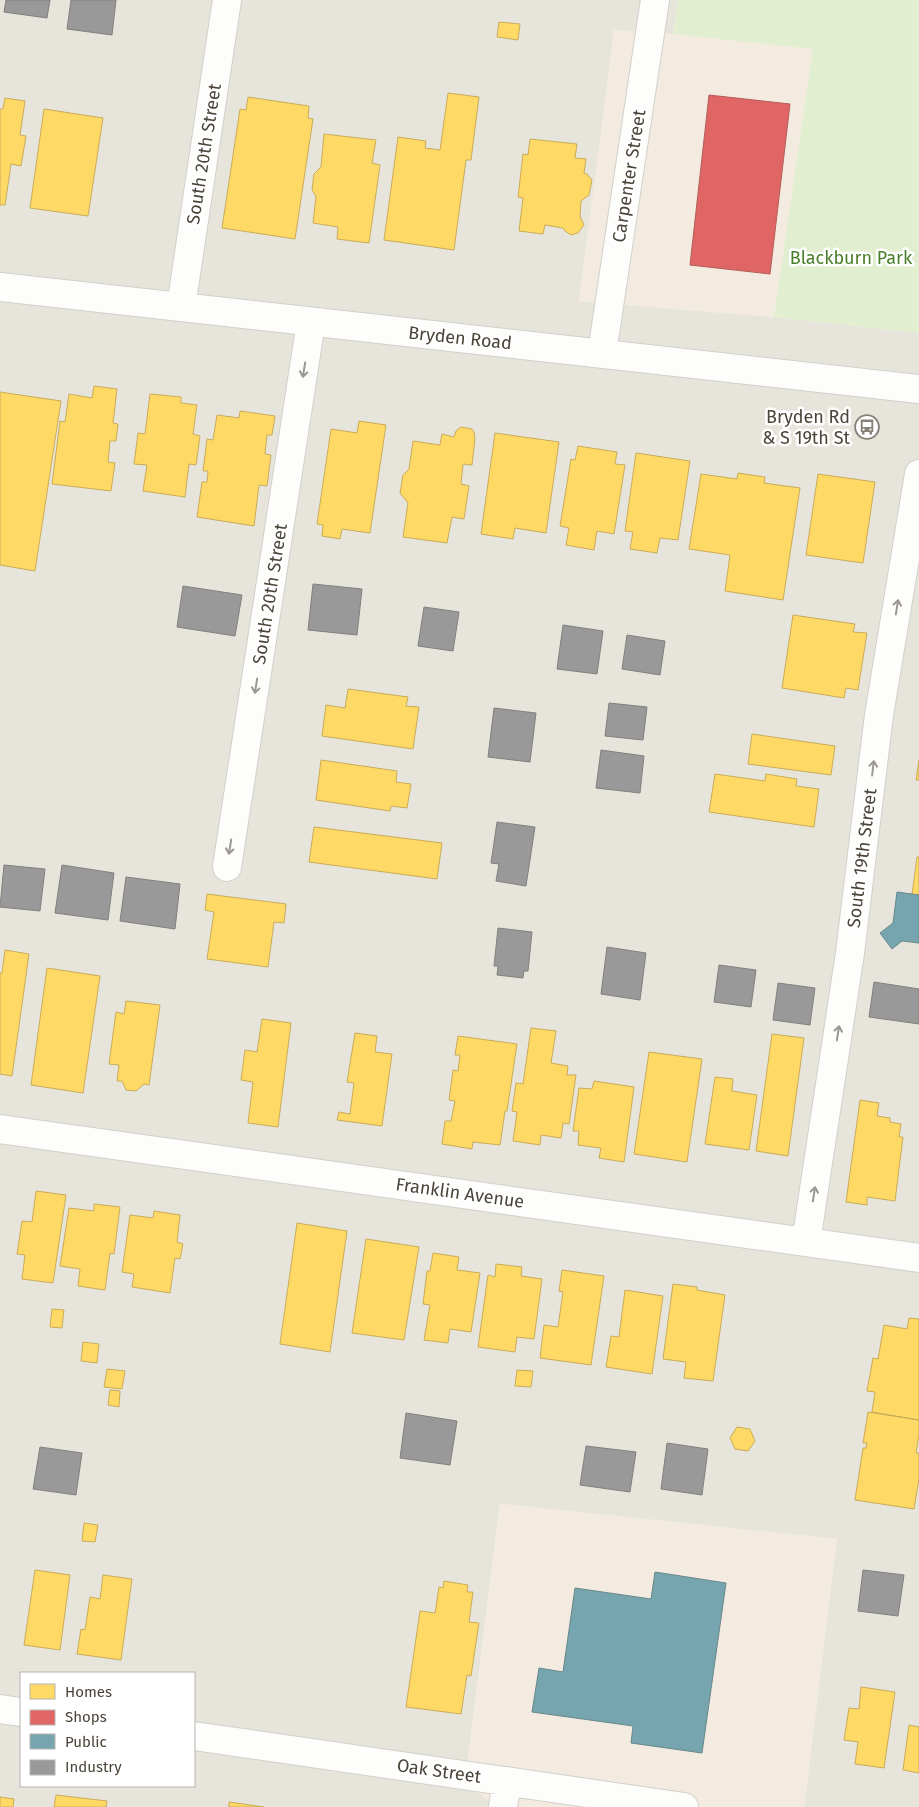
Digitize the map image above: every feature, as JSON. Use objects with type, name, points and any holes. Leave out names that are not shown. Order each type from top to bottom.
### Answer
[{"type":"street","name":"South 20th Street","points":[[181,307],[228,0]]},
{"type":"street","name":"Carpenter Street","points":[[602,353],[655,0]]},
{"type":"street","name":"Bryden Road","points":[[0,287],[919,389]]},
{"type":"street","name":"South 20th Street","points":[[227,866],[311,322]]},
{"type":"street","name":"South 19th Street","points":[[806,1242],[850,952],[879,715],[919,474]]},
{"type":"street","name":"Franklin Avenue","points":[[0,1129],[919,1258]]},
{"type":"street","points":[[0,1709],[20,1712]]},
{"type":"street","name":"Oak Street","points":[[195,1736],[505,1794],[684,1807]]},
{"type":"shaded area","points":[[0,0],[678,0],[673,34],[615,30],[579,301],[774,317],[919,333],[919,1807],[804,1807],[837,1539],[500,1504],[465,1784],[498,1807],[0,1807]]},
{"type":"shaded area","points":[[614,30],[673,34],[813,49],[774,317],[579,301]]},
{"type":"shaded area","points":[[500,1504],[837,1539],[804,1807],[498,1807],[465,1784]]},
{"type":"green space","name":"Blackburn Park","points":[[678,0],[919,0],[919,333],[774,317],[813,49],[673,34]]},
{"type":"building: Homes","points":[[499,22],[520,24],[518,40],[497,37]]},
{"type":"building: Homes","points":[[448,93],[479,97],[471,160],[466,160],[454,250],[384,240],[398,137],[426,141],[425,148],[440,150]]},
{"type":"building: Homes","points":[[248,97],[309,106],[308,118],[313,119],[295,239],[222,228],[240,109],[246,110]]},
{"type":"building: Homes","points":[[5,98],[25,101],[20,135],[26,136],[21,166],[11,164],[5,205],[0,205],[0,109],[3,109]]},
{"type":"building: Homes","points":[[44,109],[103,118],[88,216],[30,208]]},
{"type":"building: Homes","points":[[324,134],[376,140],[372,163],[380,165],[369,243],[337,239],[338,227],[313,223],[316,196],[312,190],[314,174],[321,167]]},
{"type":"building: Homes","points":[[530,139],[577,144],[575,158],[586,159],[584,173],[592,180],[589,195],[581,201],[580,216],[584,225],[578,233],[571,235],[563,228],[545,225],[543,234],[519,231],[523,198],[518,197],[523,154],[528,155]]},
{"type":"building: Homes","points":[[94,386],[117,389],[113,423],[118,424],[116,441],[110,441],[108,462],[115,463],[111,491],[52,484],[60,421],[65,422],[69,394],[92,398]]},
{"type":"building: Homes","points":[[0,392],[61,401],[35,571],[0,565]]},
{"type":"building: Homes","points":[[150,394],[181,397],[181,403],[197,405],[193,434],[200,436],[196,465],[189,464],[185,497],[143,491],[147,465],[134,464],[138,433],[145,434]]},
{"type":"building: Homes","points":[[240,411],[275,416],[272,435],[267,435],[265,454],[271,455],[267,486],[259,485],[254,526],[197,517],[202,482],[207,482],[208,471],[203,471],[207,439],[213,440],[217,415],[239,418]]},
{"type":"building: Homes","points":[[359,421],[386,425],[370,533],[342,529],[340,539],[322,536],[323,525],[317,524],[331,429],[357,433]]},
{"type":"building: Homes","points":[[461,427],[472,429],[475,439],[472,465],[463,464],[461,484],[469,486],[464,519],[452,517],[447,543],[403,537],[408,503],[400,493],[403,475],[409,469],[413,441],[440,445],[442,434],[454,437],[456,431]]},
{"type":"building: Homes","points":[[495,433],[559,442],[546,533],[515,528],[513,539],[481,534]]},
{"type":"building: Homes","points":[[578,446],[617,452],[615,464],[625,465],[614,534],[597,531],[594,550],[566,545],[569,528],[560,526],[571,459],[575,460]]},
{"type":"building: Homes","points":[[636,453],[690,461],[678,540],[660,538],[657,553],[630,549],[633,532],[625,531]]},
{"type":"building: Homes","points":[[738,473],[765,477],[764,483],[800,488],[783,600],[725,591],[730,555],[689,549],[701,474],[737,479]]},
{"type":"building: Homes","points":[[818,474],[875,482],[863,563],[806,555]]},
{"type":"building: Homes","points":[[793,615],[855,624],[853,632],[867,633],[858,690],[846,688],[844,698],[782,688]]},
{"type":"building: Homes","points":[[348,689],[408,697],[406,706],[419,707],[413,749],[322,736],[326,705],[345,708]]},
{"type":"building: Homes","points":[[752,734],[835,746],[831,775],[748,764]]},
{"type":"building: Homes","points":[[321,760],[397,771],[396,782],[411,784],[407,808],[391,806],[390,811],[316,800]]},
{"type":"building: Homes","points":[[919,760],[919,780],[916,780]]},
{"type":"building: Homes","points":[[715,774],[765,781],[766,774],[797,779],[796,786],[819,789],[814,827],[709,812]]},
{"type":"building: Homes","points":[[314,827],[442,843],[437,879],[309,862]]},
{"type":"building: Homes","points":[[917,857],[919,857],[919,895],[912,894]]},
{"type":"building: Homes","points":[[207,894],[286,904],[284,923],[274,922],[268,967],[207,959],[214,912],[205,910]]},
{"type":"building: Homes","points":[[5,950],[29,954],[12,1076],[0,1074],[0,973],[2,973]]},
{"type":"building: Homes","points":[[47,968],[100,976],[83,1093],[31,1085]]},
{"type":"building: Homes","points":[[126,1001],[160,1005],[149,1085],[144,1084],[136,1091],[126,1090],[122,1081],[117,1081],[119,1065],[109,1064],[116,1012],[124,1014]]},
{"type":"building: Homes","points":[[262,1019],[291,1023],[278,1127],[248,1123],[253,1082],[241,1080],[245,1050],[257,1052]]},
{"type":"building: Homes","points":[[531,1028],[556,1031],[551,1063],[568,1066],[567,1075],[576,1075],[569,1124],[563,1123],[561,1138],[541,1135],[540,1145],[513,1141],[517,1112],[512,1111],[516,1083],[523,1084]]},
{"type":"building: Homes","points":[[355,1033],[377,1036],[375,1052],[392,1054],[382,1126],[337,1120],[339,1112],[350,1114],[354,1083],[347,1082]]},
{"type":"building: Homes","points":[[772,1034],[804,1038],[788,1156],[756,1151]]},
{"type":"building: Homes","points":[[458,1036],[517,1044],[500,1145],[473,1142],[472,1149],[442,1144],[445,1121],[451,1121],[455,1101],[449,1100],[453,1070],[458,1071],[460,1055],[455,1055]]},
{"type":"building: Homes","points":[[649,1052],[702,1059],[687,1162],[634,1154]]},
{"type":"building: Homes","points":[[715,1077],[733,1079],[732,1091],[757,1095],[749,1150],[705,1144]]},
{"type":"building: Homes","points":[[594,1081],[634,1087],[624,1162],[599,1158],[601,1148],[578,1145],[579,1131],[573,1131],[579,1088],[592,1089]]},
{"type":"building: Homes","points":[[860,1100],[879,1103],[877,1116],[890,1118],[890,1122],[901,1124],[899,1137],[903,1137],[895,1201],[867,1197],[867,1205],[846,1202]]},
{"type":"building: Homes","points":[[36,1191],[66,1195],[53,1283],[22,1279],[25,1255],[17,1254],[22,1221],[32,1222]]},
{"type":"building: Homes","points":[[94,1204],[120,1207],[114,1254],[110,1253],[105,1290],[78,1286],[80,1269],[60,1266],[69,1208],[94,1211]]},
{"type":"building: Homes","points":[[154,1211],[180,1215],[177,1242],[183,1244],[180,1259],[175,1258],[170,1293],[132,1287],[134,1274],[122,1272],[130,1215],[153,1218]]},
{"type":"building: Homes","points":[[297,1223],[347,1231],[330,1352],[280,1344]]},
{"type":"building: Homes","points":[[366,1239],[419,1247],[404,1340],[352,1333]]},
{"type":"building: Homes","points":[[433,1253],[459,1257],[457,1270],[480,1273],[471,1332],[450,1329],[448,1343],[424,1340],[430,1305],[423,1304],[427,1271],[430,1271]]},
{"type":"building: Homes","points":[[496,1264],[522,1267],[521,1276],[542,1279],[534,1339],[517,1337],[515,1352],[478,1347],[488,1275],[495,1277]]},
{"type":"building: Homes","points":[[562,1270],[604,1276],[591,1365],[540,1358],[544,1325],[558,1327],[563,1292],[559,1291]]},
{"type":"building: Homes","points":[[673,1284],[697,1287],[697,1290],[725,1295],[713,1381],[684,1378],[686,1362],[663,1359]]},
{"type":"building: Homes","points":[[625,1290],[663,1296],[652,1374],[606,1367],[611,1336],[619,1337]]},
{"type":"building: Homes","points":[[52,1309],[64,1310],[62,1328],[50,1327]]},
{"type":"building: Homes","points":[[909,1318],[919,1319],[919,1420],[872,1412],[875,1392],[867,1391],[873,1358],[878,1359],[884,1325],[907,1329]]},
{"type":"building: Homes","points":[[83,1342],[99,1344],[97,1363],[81,1361]]},
{"type":"building: Homes","points":[[107,1369],[125,1371],[122,1389],[104,1387]]},
{"type":"building: Homes","points":[[517,1370],[533,1371],[531,1387],[515,1386]]},
{"type":"building: Homes","points":[[110,1390],[120,1391],[119,1407],[108,1405]]},
{"type":"building: Homes","points":[[868,1412],[919,1420],[916,1453],[919,1453],[919,1479],[914,1509],[855,1500],[863,1448],[866,1448],[867,1443],[863,1443]]},
{"type":"building: Homes","points":[[737,1427],[750,1429],[755,1441],[748,1451],[735,1449],[730,1438]]},
{"type":"building: Homes","points":[[84,1523],[98,1525],[95,1542],[82,1541]]},
{"type":"building: Homes","points":[[35,1570],[70,1575],[60,1650],[24,1645]]},
{"type":"building: Homes","points":[[103,1575],[132,1579],[121,1660],[77,1654],[81,1629],[85,1630],[90,1597],[100,1599]]},
{"type":"building: Homes","points":[[444,1581],[468,1585],[467,1592],[473,1592],[469,1622],[479,1623],[471,1676],[467,1675],[461,1714],[406,1707],[420,1611],[435,1613],[439,1587],[443,1588]]},
{"type":"building: Homes","points":[[861,1687],[895,1692],[884,1768],[855,1764],[858,1742],[844,1740],[849,1708],[859,1709]]},
{"type":"building: Homes","points":[[909,1725],[919,1727],[919,1773],[903,1770]]},
{"type":"building: Homes","points":[[56,1795],[107,1801],[106,1807],[54,1807]]},
{"type":"building: Homes","points":[[0,1797],[14,1799],[13,1807],[0,1807]]},
{"type":"building: Homes","points":[[229,1802],[264,1807],[229,1807]]},
{"type":"building: Shops","points":[[709,95],[790,104],[770,274],[690,265]]},
{"type":"building: Public","points":[[897,892],[919,895],[919,943],[902,941],[892,949],[880,933],[893,923]]},
{"type":"building: Public","points":[[655,1572],[726,1583],[702,1753],[631,1743],[633,1726],[532,1712],[539,1668],[563,1672],[575,1588],[651,1599]]},
{"type":"building: Industry","points":[[6,0],[50,0],[47,18],[4,12]]},
{"type":"building: Industry","points":[[71,0],[116,0],[112,35],[67,29]]},
{"type":"building: Industry","points":[[313,584],[362,589],[357,635],[308,630]]},
{"type":"building: Industry","points":[[183,586],[242,595],[235,636],[177,627]]},
{"type":"building: Industry","points":[[424,607],[459,612],[453,651],[418,646]]},
{"type":"building: Industry","points":[[563,625],[603,631],[597,674],[557,669]]},
{"type":"building: Industry","points":[[627,635],[665,641],[660,675],[622,669]]},
{"type":"building: Industry","points":[[609,703],[647,707],[643,740],[605,736]]},
{"type":"building: Industry","points":[[494,708],[536,713],[530,762],[488,757]]},
{"type":"building: Industry","points":[[601,750],[644,756],[640,793],[596,788]]},
{"type":"building: Industry","points":[[497,822],[535,827],[526,886],[496,881],[499,864],[491,863]]},
{"type":"building: Industry","points":[[4,865],[45,869],[40,911],[0,907]]},
{"type":"building: Industry","points":[[62,865],[114,873],[108,920],[55,913]]},
{"type":"building: Industry","points":[[126,877],[180,884],[175,929],[120,921]]},
{"type":"building: Industry","points":[[498,928],[532,932],[528,971],[524,971],[523,978],[497,975],[498,966],[494,966]]},
{"type":"building: Industry","points":[[607,947],[646,953],[640,1000],[601,994]]},
{"type":"building: Industry","points":[[719,965],[756,970],[751,1007],[714,1002]]},
{"type":"building: Industry","points":[[874,982],[919,989],[919,1024],[869,1017]]},
{"type":"building: Industry","points":[[778,983],[815,988],[810,1025],[773,1020]]},
{"type":"building: Industry","points":[[406,1413],[457,1421],[450,1465],[400,1458]]},
{"type":"building: Industry","points":[[667,1443],[708,1449],[702,1495],[661,1489]]},
{"type":"building: Industry","points":[[586,1446],[636,1452],[630,1492],[580,1485]]},
{"type":"building: Industry","points":[[40,1447],[82,1453],[76,1495],[33,1489]]},
{"type":"building: Industry","points":[[863,1570],[904,1575],[898,1616],[858,1611]]},
{"type":"place","name":"Bryden Rd & S 19th St","points":[[867,427]]}]
